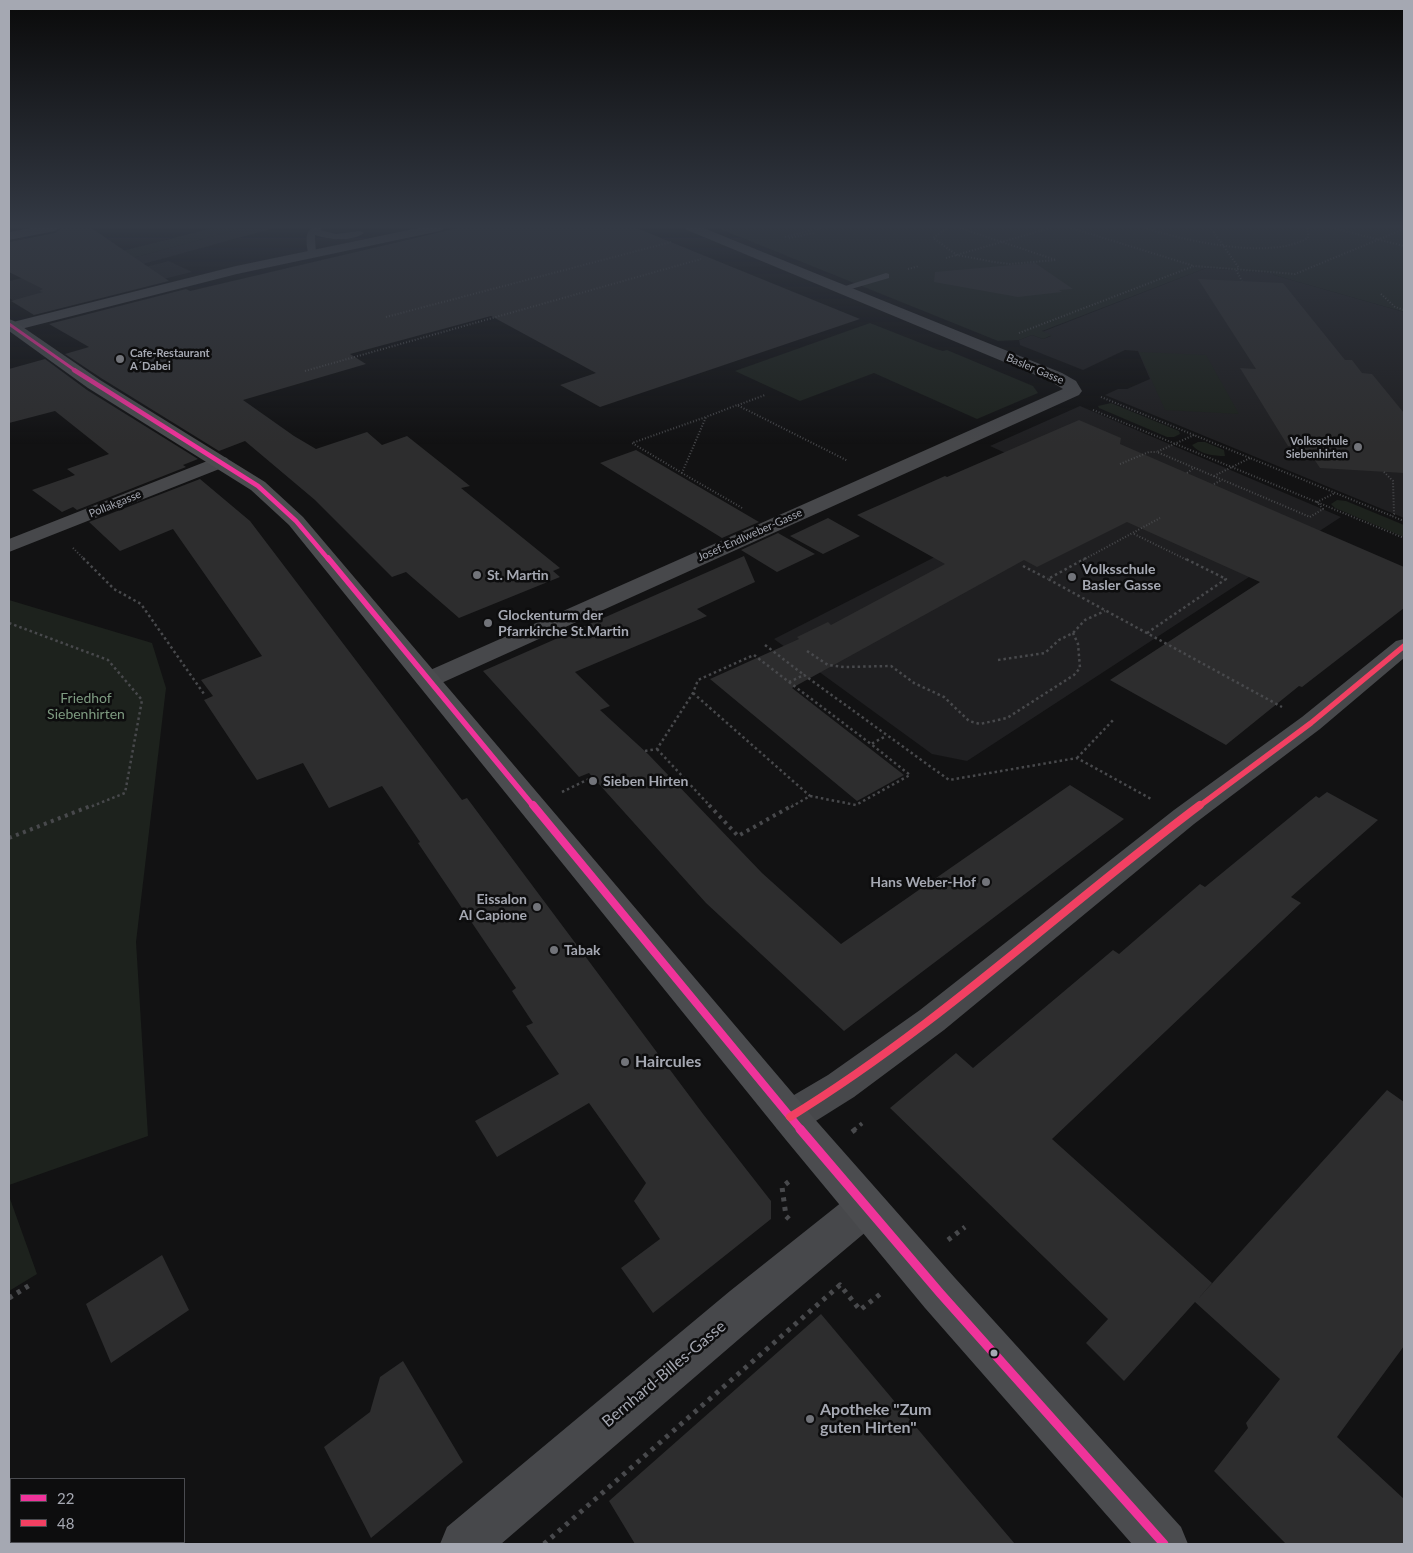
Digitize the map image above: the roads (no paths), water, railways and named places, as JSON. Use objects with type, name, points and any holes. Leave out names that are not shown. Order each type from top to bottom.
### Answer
[{"type":"main road","points":[[11,325],[94,384],[258,486],[296,521],[866,1207],[1164,1544]]},
{"type":"street","points":[[11,325],[116,299]]},
{"type":"street","name":"Basler Gasse","points":[[867,299],[1066,382],[1073,388],[1068,394]]},
{"type":"street","name":"Josef-Endlweber-Gasse","points":[[428,680],[1068,394]]},
{"type":"street","name":"Pollakgasse","points":[[9,546],[220,462]]},
{"type":"street","points":[[790,1117],[841,1086],[932,1020],[1184,817],[1311,723],[1404,646]]},
{"type":"street","name":"Bernhard-Billes-Gasse","points":[[464,1544],[745,1306],[866,1207]]},
{"type":"place","name":"Cafe-Restaurant A´Dabei","points":[[120,359]]},
{"type":"place","name":"Volksschule Siebenhirten","points":[[1358,447]]},
{"type":"place","name":"St. Martin","points":[[477,575]]},
{"type":"place","name":"Volksschule Basler Gasse","points":[[1072,577]]},
{"type":"place","name":"Glockenturm der Pfarrkirche St.Martin","points":[[488,623]]},
{"type":"place","name":"Sieben Hirten","points":[[593,781]]},
{"type":"place","name":"Hans Weber-Hof","points":[[986,882]]},
{"type":"place","name":"Eissalon Al Capione","points":[[537,907]]},
{"type":"place","name":"Tabak","points":[[554,950]]},
{"type":"place","name":"Haircules","points":[[625,1062]]},
{"type":"place","name":"Apotheke \"Zum guten Hirten\"","points":[[810,1419]]},
{"type":"park label","name":"Friedhof Siebenhirten","points":[[86,706]]}]
